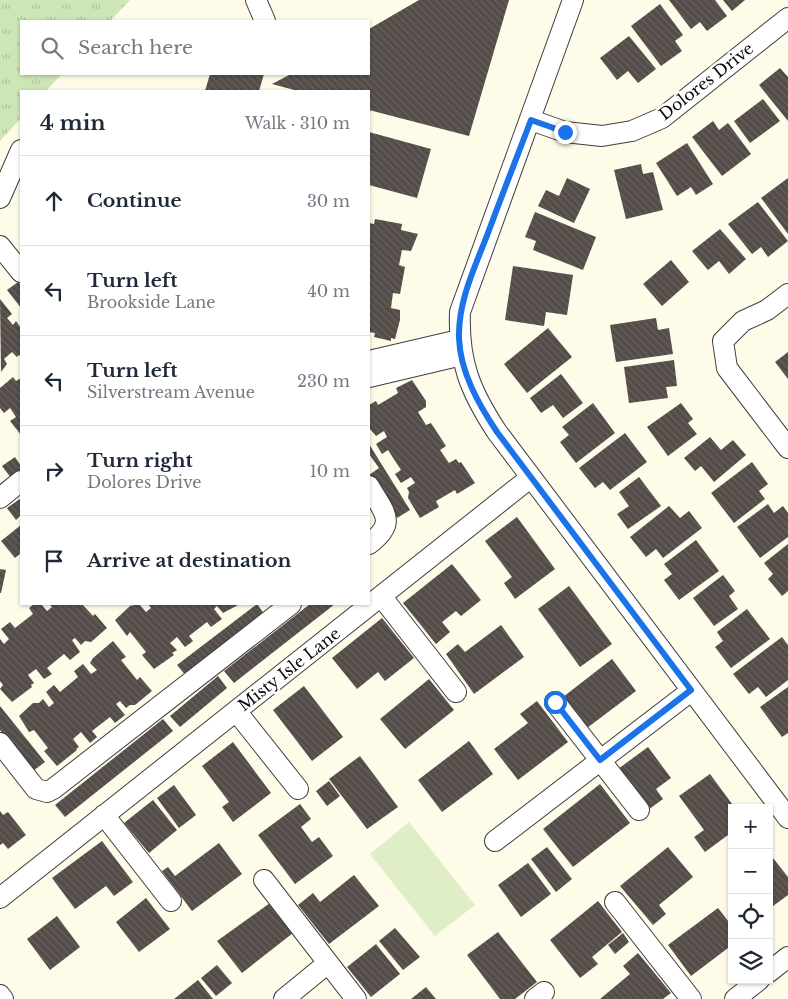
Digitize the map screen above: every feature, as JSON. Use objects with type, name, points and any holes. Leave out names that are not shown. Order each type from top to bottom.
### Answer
[{"type":"street","points":[[256,0],[265,20]]},
{"type":"street","points":[[573,0],[460,312],[461,347],[466,372],[479,404],[530,478],[788,818]]},
{"type":"street","name":"Dolores Drive","points":[[531,120],[565,132],[602,136],[632,131],[662,118],[788,18]]},
{"type":"street","points":[[0,198],[20,152]]},
{"type":"street","points":[[0,246],[20,271]]},
{"type":"street","points":[[788,294],[767,310],[742,321],[723,341],[727,368],[788,448]]},
{"type":"street","points":[[370,361],[461,347]]},
{"type":"street","points":[[370,377],[461,347]]},
{"type":"street","name":"Misty Isle Lane","points":[[370,605],[530,478]]},
{"type":"street","points":[[0,498],[20,482]]},
{"type":"street","points":[[370,488],[386,516],[386,524],[382,534],[370,543]]},
{"type":"street","points":[[381,596],[456,692]]},
{"type":"street","points":[[3,754],[36,789],[47,792],[53,789],[290,605]]},
{"type":"street","name":"Misty Isle Lane","points":[[0,898],[370,605]]},
{"type":"street","points":[[495,841],[691,690]]},
{"type":"street","points":[[555,702],[639,810]]},
{"type":"street","points":[[236,711],[298,789]]},
{"type":"street","points":[[104,816],[171,901]]},
{"type":"street","points":[[264,880],[356,999]]},
{"type":"street","points":[[615,902],[691,999]]},
{"type":"street","points":[[773,969],[788,957]]},
{"type":"street","points":[[284,999],[328,963]]},
{"type":"street","points":[[735,999],[758,988]]},
{"type":"street","points":[[0,996],[3,999]]},
{"type":"green space","points":[[0,0],[130,0],[111,20],[20,20],[20,75],[61,75],[47,90],[20,90],[20,119],[0,141]]},
{"type":"green space","points":[[409,822],[475,905],[435,936],[370,854]]},
{"type":"building","points":[[419,0],[509,0],[469,136],[370,110],[370,90],[294,90],[272,84],[289,75],[370,75],[370,28]]},
{"type":"building","points":[[669,0],[715,0],[727,16],[707,31],[700,22],[691,29]]},
{"type":"building","points":[[723,0],[745,0],[732,11]]},
{"type":"building","points":[[660,4],[683,35],[675,41],[682,51],[661,66],[631,26]]},
{"type":"building","points":[[629,36],[656,69],[638,83],[628,71],[617,80],[600,58]]},
{"type":"building","points":[[780,68],[788,77],[788,121],[759,85]]},
{"type":"building","points":[[210,75],[264,75],[259,90],[205,90]]},
{"type":"building","points":[[763,99],[780,121],[750,143],[734,121]]},
{"type":"building","points":[[713,121],[719,130],[728,123],[751,154],[722,176],[692,137]]},
{"type":"building","points":[[370,132],[431,149],[417,198],[370,185]]},
{"type":"building","points":[[687,143],[713,184],[696,195],[691,187],[677,196],[656,163]]},
{"type":"building","points":[[641,164],[643,174],[653,172],[663,210],[626,219],[614,170]]},
{"type":"building","points":[[567,178],[590,189],[574,223],[538,206],[546,190],[559,196]]},
{"type":"building","points":[[788,178],[788,234],[761,198]]},
{"type":"building","points":[[758,202],[788,241],[768,257],[761,247],[752,254],[728,224]]},
{"type":"building","points":[[535,212],[596,237],[583,270],[533,250],[536,241],[525,237]]},
{"type":"building","points":[[375,219],[402,224],[401,230],[418,234],[411,251],[402,250],[399,265],[405,267],[400,294],[393,293],[391,308],[400,310],[400,320],[395,339],[391,338],[391,341],[374,337],[375,333],[370,332],[370,223],[374,224]]},
{"type":"building","points":[[720,229],[746,259],[729,274],[719,261],[708,270],[692,251]]},
{"type":"building","points":[[671,260],[689,282],[662,306],[643,284]]},
{"type":"building","points":[[513,266],[573,275],[567,315],[546,312],[544,326],[505,320]]},
{"type":"building","points":[[18,282],[20,284],[20,307],[7,290]]},
{"type":"building","points":[[0,299],[12,314],[7,318],[13,325],[16,321],[20,327],[20,356],[17,357],[12,352],[4,359],[7,364],[1,372]]},
{"type":"building","points":[[656,318],[658,330],[669,328],[673,354],[616,362],[610,325]]},
{"type":"building","points":[[548,328],[572,357],[527,393],[504,364]]},
{"type":"building","points":[[788,352],[788,379],[775,362]]},
{"type":"building","points":[[674,360],[677,386],[666,387],[668,398],[629,403],[624,367]]},
{"type":"building","points":[[561,374],[583,403],[563,418],[553,405],[541,413],[530,398]]},
{"type":"building","points":[[13,377],[16,381],[20,379],[20,434],[10,421],[16,417],[10,408],[4,413],[0,408],[0,388]]},
{"type":"building","points":[[412,380],[426,401],[426,407],[418,412],[426,425],[431,423],[446,446],[440,450],[449,463],[456,459],[459,463],[461,462],[475,483],[457,494],[455,490],[436,501],[439,507],[420,518],[408,498],[409,492],[407,488],[415,483],[411,477],[401,483],[395,474],[401,470],[388,450],[382,454],[376,444],[387,437],[384,431],[376,436],[370,429],[370,404],[376,401],[378,405],[398,393],[396,388]]},
{"type":"building","points":[[593,403],[615,433],[576,463],[560,442],[569,435],[562,427]]},
{"type":"building","points":[[681,403],[693,419],[688,423],[697,434],[668,456],[647,427]]},
{"type":"building","points":[[625,433],[647,462],[610,490],[603,482],[595,488],[579,468]]},
{"type":"building","points":[[710,437],[721,450],[733,440],[746,455],[714,482],[701,466],[695,471],[684,458]]},
{"type":"building","points":[[370,446],[410,510],[397,518],[370,477],[370,474],[379,468],[370,455]]},
{"type":"building","points":[[15,457],[20,464],[20,471],[11,478],[2,466]]},
{"type":"building","points":[[752,462],[768,484],[759,491],[765,499],[734,523],[711,493]]},
{"type":"building","points":[[639,477],[661,506],[628,529],[617,514],[629,506],[619,492]]},
{"type":"building","points":[[20,499],[20,516],[16,520],[7,508]]},
{"type":"building","points":[[768,504],[774,513],[783,506],[788,513],[788,537],[760,558],[737,527]]},
{"type":"building","points":[[669,506],[680,518],[689,511],[702,528],[663,558],[656,549],[646,557],[630,537]]},
{"type":"building","points":[[517,517],[555,569],[515,599],[504,583],[512,577],[485,541]]},
{"type":"building","points":[[20,526],[20,554],[15,558],[1,541]]},
{"type":"building","points":[[696,540],[719,571],[679,600],[664,580],[672,574],[664,564]]},
{"type":"building","points":[[788,544],[788,591],[782,596],[768,579],[773,574],[764,563]]},
{"type":"building","points":[[452,564],[481,600],[461,616],[456,611],[442,622],[450,632],[436,644],[403,603]]},
{"type":"building","points":[[0,569],[6,570],[1,593],[0,593]]},
{"type":"building","points":[[723,575],[735,591],[729,596],[738,609],[714,626],[693,598]]},
{"type":"building","points":[[569,586],[612,644],[580,667],[538,609]]},
{"type":"building","points":[[33,605],[42,605],[47,611],[52,607],[50,605],[83,605],[93,616],[95,614],[107,628],[91,642],[85,641],[81,645],[75,638],[72,640],[80,652],[70,660],[64,654],[47,668],[52,674],[44,679],[36,669],[28,675],[34,683],[31,685],[32,687],[12,702],[0,689],[3,685],[0,681],[0,639],[4,644],[9,639],[1,629],[10,622],[15,628],[33,614],[29,608]]},
{"type":"building","points":[[140,605],[146,612],[151,608],[149,605],[238,605],[223,613],[217,606],[214,609],[222,619],[211,627],[207,622],[189,636],[193,641],[185,647],[177,637],[170,643],[177,650],[172,653],[174,655],[154,669],[142,655],[146,652],[130,632],[127,636],[115,620],[130,606]]},
{"type":"building","points":[[256,605],[265,615],[186,676],[177,665]]},
{"type":"building","points":[[309,605],[334,605],[234,683],[224,671]]},
{"type":"building","points":[[747,609],[770,639],[731,668],[715,647],[723,641],[717,632]]},
{"type":"building","points":[[382,618],[414,658],[385,681],[378,672],[357,689],[332,658]]},
{"type":"building","points":[[501,625],[524,657],[474,694],[446,654],[458,644],[465,652]]},
{"type":"building","points":[[782,637],[788,645],[788,680],[766,697],[758,687],[749,694],[733,674]]},
{"type":"building","points":[[113,641],[126,657],[121,660],[137,680],[140,677],[152,691],[135,705],[130,705],[126,708],[120,701],[116,704],[125,715],[115,723],[110,717],[92,731],[97,737],[90,743],[81,732],[73,739],[79,747],[77,750],[57,766],[44,751],[48,748],[34,730],[29,732],[19,716],[33,703],[39,703],[43,699],[49,707],[54,703],[46,692],[54,685],[60,692],[78,677],[74,671],[83,664],[91,674],[97,670],[90,663],[93,658]]},
{"type":"building","points":[[612,659],[636,691],[587,728],[563,697]]},
{"type":"building","points":[[218,676],[227,688],[180,727],[170,716]]},
{"type":"building","points":[[429,679],[454,710],[405,749],[380,719]]},
{"type":"building","points":[[304,686],[343,737],[312,761],[273,710]]},
{"type":"building","points":[[788,687],[788,733],[782,737],[760,707]]},
{"type":"building","points":[[537,701],[568,742],[518,780],[494,749],[528,723],[520,714]]},
{"type":"building","points":[[0,706],[45,762],[33,771],[0,730]]},
{"type":"building","points":[[163,719],[173,731],[65,817],[55,805]]},
{"type":"building","points":[[469,741],[493,774],[442,812],[418,780]]},
{"type":"building","points":[[233,742],[271,793],[233,822],[222,807],[229,802],[202,766]]},
{"type":"building","points":[[648,747],[671,778],[656,789],[663,799],[648,810],[618,769]]},
{"type":"building","points":[[360,756],[398,807],[367,829],[329,779]]},
{"type":"building","points":[[710,774],[732,804],[728,804],[728,835],[705,852],[694,837],[704,830],[679,796]]},
{"type":"building","points":[[329,781],[340,796],[327,806],[316,791]]},
{"type":"building","points":[[600,784],[630,823],[573,867],[543,829]]},
{"type":"building","points":[[174,785],[196,815],[179,828],[157,798]]},
{"type":"building","points":[[153,800],[177,830],[149,853],[124,823]]},
{"type":"building","points":[[300,804],[311,819],[301,827],[312,842],[319,837],[333,856],[295,884],[258,835]]},
{"type":"building","points":[[0,811],[3,815],[8,812],[26,835],[8,849],[3,843],[0,845]]},
{"type":"building","points":[[102,841],[133,882],[114,896],[106,886],[75,909],[52,878]]},
{"type":"building","points":[[219,843],[242,874],[192,911],[162,871],[168,867],[175,876]]},
{"type":"building","points":[[547,847],[572,879],[556,892],[531,859]]},
{"type":"building","points":[[668,847],[693,877],[659,905],[666,914],[653,925],[620,886]]},
{"type":"building","points":[[773,858],[788,877],[788,895],[773,906]]},
{"type":"building","points":[[528,863],[551,894],[521,917],[498,885]]},
{"type":"building","points":[[354,875],[379,906],[329,944],[298,905],[313,893],[320,902]]},
{"type":"building","points":[[146,898],[170,929],[139,952],[116,922]]},
{"type":"building","points":[[598,901],[622,932],[592,957],[598,964],[580,978],[550,940]]},
{"type":"building","points":[[270,903],[293,933],[242,973],[217,941]]},
{"type":"building","points":[[718,908],[728,921],[728,948],[691,976],[668,945]]},
{"type":"building","points":[[57,916],[80,947],[50,970],[27,939]]},
{"type":"building","points":[[395,928],[420,957],[403,970],[379,941]]},
{"type":"building","points":[[498,932],[537,982],[515,999],[500,999],[467,955]]},
{"type":"building","points":[[623,933],[629,942],[615,954],[608,945]]},
{"type":"building","points":[[376,944],[400,974],[371,997],[347,967]]},
{"type":"building","points":[[638,953],[671,993],[663,999],[600,999],[630,974],[623,966]]},
{"type":"building","points":[[217,965],[232,983],[216,996],[201,978]]},
{"type":"building","points":[[198,980],[213,999],[174,999]]},
{"type":"building","points":[[426,987],[436,999],[411,999]]},
{"type":"route","points":[[555,702],[600,760],[691,690],[497,432],[479,404],[466,372],[459,340],[460,312],[469,283],[531,120],[565,132]]}]
